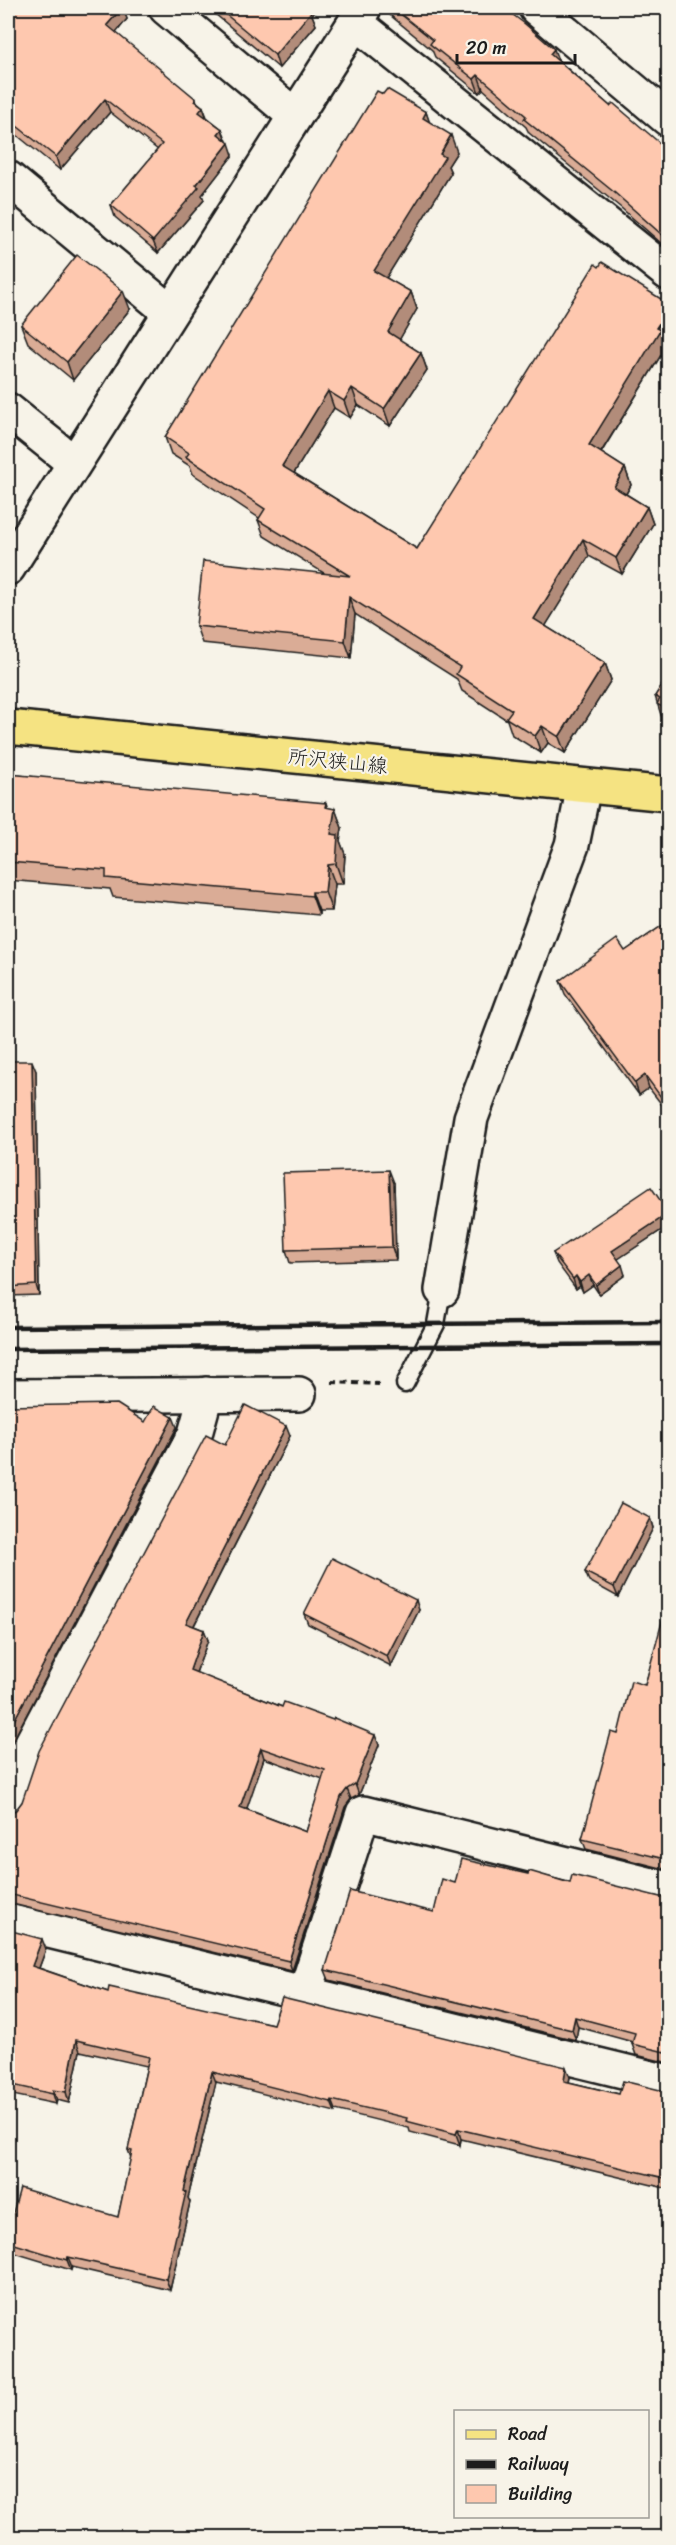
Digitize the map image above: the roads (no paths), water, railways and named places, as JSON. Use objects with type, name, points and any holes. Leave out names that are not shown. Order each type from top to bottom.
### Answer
[{"type":"main road","name":"所沢狭山線","points":[[8,727],[669,794]]},
{"type":"street","points":[[166,8],[295,116]]},
{"type":"street","points":[[536,8],[669,119]]},
{"type":"street","points":[[8,568],[359,15],[669,273]]},
{"type":"street","points":[[8,178],[170,312]]},
{"type":"street","points":[[8,410],[74,463]]},
{"type":"street","points":[[442,1290],[471,1118],[572,845],[584,786]]},
{"type":"street","points":[[8,1806],[26,1754],[195,1434],[206,1394]]},
{"type":"street","points":[[8,1396],[300,1394]]},
{"type":"street","points":[[305,1993],[363,1812],[669,1889]]},
{"type":"street","points":[[8,1921],[669,2082]]},
{"type":"lane","points":[[405,1384],[436,1324],[442,1290]]},
{"type":"railway","points":[[8,1327],[668,1322]]},
{"type":"railway","points":[[8,1349],[668,1344]]}]
